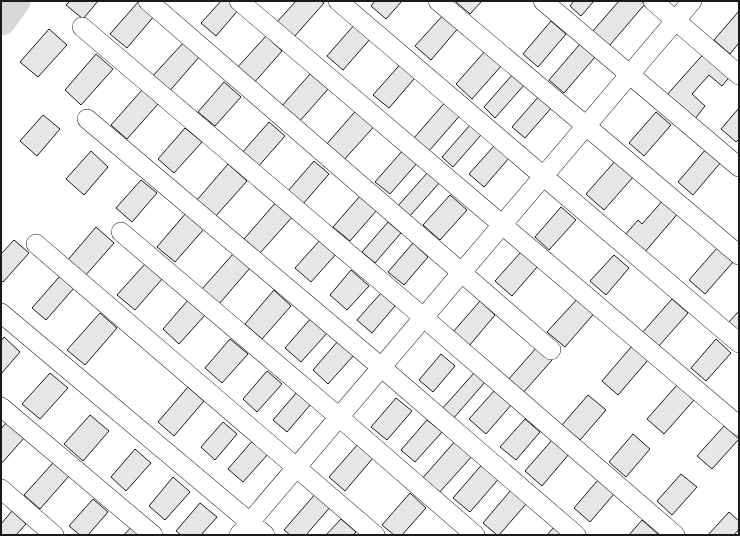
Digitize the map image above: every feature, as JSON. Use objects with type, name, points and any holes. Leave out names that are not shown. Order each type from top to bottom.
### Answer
[{"type":"street","points":[[148,1],[551,350]]},
{"type":"street","points":[[239,1],[739,426]]},
{"type":"street","points":[[338,1],[739,343]]},
{"type":"street","points":[[438,1],[739,255]]},
{"type":"street","points":[[543,1],[739,167]]},
{"type":"street","points":[[653,1],[739,75]]},
{"type":"street","points":[[244,529],[692,1]]},
{"type":"street","points":[[82,27],[423,317],[675,535]]},
{"type":"street","points":[[87,119],[381,366],[576,535]]},
{"type":"street","points":[[121,232],[339,417],[475,535]]},
{"type":"street","points":[[36,244],[375,535]]},
{"type":"street","points":[[1,313],[244,529],[265,535]]},
{"type":"street","points":[[1,407],[153,535]]},
{"type":"street","points":[[1,490],[54,535]]},
{"type":"building","points":[[70,1],[98,1],[83,19],[66,5]]},
{"type":"building","points":[[139,1],[155,15],[127,48],[110,34]]},
{"type":"building","points":[[221,1],[229,1],[239,9],[216,36],[201,23]]},
{"type":"building","points":[[296,1],[321,1],[324,3],[294,37],[277,22]]},
{"type":"building","points":[[375,1],[402,1],[386,19],[371,6]]},
{"type":"building","points":[[455,1],[482,1],[470,14]]},
{"type":"building","points":[[574,1],[594,1],[581,16],[570,6]]},
{"type":"building","points":[[619,1],[641,1],[645,4],[609,46],[592,32]]},
{"type":"building","points":[[739,11],[739,44],[730,54],[714,40]]},
{"type":"building","points":[[445,13],[460,26],[431,60],[415,46]]},
{"type":"building","points":[[551,21],[566,34],[538,67],[523,54]]},
{"type":"building","points":[[355,24],[371,38],[343,70],[327,56]]},
{"type":"building","points":[[49,29],[67,45],[38,77],[20,62]]},
{"type":"building","points":[[266,36],[282,51],[253,84],[236,69]]},
{"type":"building","points":[[184,42],[200,56],[167,94],[150,79]]},
{"type":"building","points":[[580,44],[595,57],[564,93],[549,80]]},
{"type":"building","points":[[486,50],[502,65],[472,99],[456,84]]},
{"type":"building","points":[[706,51],[732,74],[722,86],[709,75],[692,94],[705,106],[694,120],[666,96]]},
{"type":"building","points":[[96,54],[113,69],[81,105],[65,90]]},
{"type":"building","points":[[405,59],[420,72],[389,108],[373,95]]},
{"type":"building","points":[[310,74],[328,89],[299,122],[281,107]]},
{"type":"building","points":[[513,74],[525,84],[495,118],[484,107]]},
{"type":"building","points":[[224,82],[241,97],[215,126],[198,112]]},
{"type":"building","points":[[142,90],[158,104],[127,139],[111,125]]},
{"type":"building","points":[[540,95],[553,106],[525,138],[512,127]]},
{"type":"building","points":[[447,100],[462,113],[429,151],[414,138]]},
{"type":"building","points":[[360,106],[378,122],[343,161],[325,146]]},
{"type":"building","points":[[739,108],[739,139],[736,142],[721,129]]},
{"type":"building","points":[[656,112],[671,125],[644,156],[629,143]]},
{"type":"building","points":[[43,115],[60,129],[37,156],[20,141]]},
{"type":"building","points":[[269,122],[285,136],[257,168],[241,154]]},
{"type":"building","points":[[470,125],[481,135],[453,167],[442,157]]},
{"type":"building","points":[[185,128],[202,142],[174,173],[158,159]]},
{"type":"building","points":[[494,146],[509,158],[484,187],[469,174]]},
{"type":"building","points":[[404,149],[418,162],[390,194],[375,182]]},
{"type":"building","points":[[706,149],[721,162],[693,195],[678,182]]},
{"type":"building","points":[[91,151],[108,167],[84,195],[66,179]]},
{"type":"building","points":[[616,160],[634,176],[604,210],[586,194]]},
{"type":"building","points":[[314,161],[329,174],[303,204],[288,191]]},
{"type":"building","points":[[228,164],[247,181],[215,217],[197,200]]},
{"type":"building","points":[[428,172],[440,182],[409,217],[397,207]]},
{"type":"building","points":[[141,180],[157,193],[132,222],[116,208]]},
{"type":"building","points":[[450,195],[467,210],[440,240],[423,225]]},
{"type":"building","points":[[360,196],[377,210],[350,241],[333,227]]},
{"type":"building","points":[[665,198],[680,211],[644,253],[624,236],[638,220],[642,224]]},
{"type":"building","points":[[277,201],[294,215],[260,253],[244,239]]},
{"type":"building","points":[[561,207],[576,220],[549,250],[535,237]]},
{"type":"building","points":[[186,213],[204,229],[175,262],[157,247]]},
{"type":"building","points":[[388,222],[401,233],[375,263],[362,252]]},
{"type":"building","points":[[96,227],[114,243],[85,276],[67,261]]},
{"type":"building","points":[[321,239],[337,253],[311,282],[295,268]]},
{"type":"building","points":[[14,240],[29,253],[3,282],[1,280],[1,254]]},
{"type":"building","points":[[413,243],[428,257],[404,285],[388,272]]},
{"type":"building","points":[[717,248],[733,262],[705,294],[689,280]]},
{"type":"building","points":[[521,252],[538,266],[512,296],[495,281]]},
{"type":"building","points":[[233,254],[250,268],[219,304],[202,289]]},
{"type":"building","points":[[614,255],[629,268],[606,295],[590,281]]},
{"type":"building","points":[[145,264],[162,279],[135,310],[117,295]]},
{"type":"building","points":[[351,270],[369,286],[347,310],[330,295]]},
{"type":"building","points":[[60,276],[74,288],[46,320],[32,308]]},
{"type":"building","points":[[274,290],[291,306],[262,339],[245,324]]},
{"type":"building","points":[[381,293],[395,306],[372,333],[357,320]]},
{"type":"building","points":[[580,296],[597,310],[565,347],[547,332]]},
{"type":"building","points":[[189,299],[206,314],[179,344],[163,329]]},
{"type":"building","points":[[672,299],[688,313],[658,347],[642,333]]},
{"type":"building","points":[[480,301],[495,315],[469,346],[453,332]]},
{"type":"building","points":[[739,311],[739,331],[729,322]]},
{"type":"building","points":[[100,313],[117,328],[85,365],[67,350]]},
{"type":"building","points":[[311,318],[328,332],[301,362],[285,348]]},
{"type":"building","points":[[4,337],[20,352],[1,374],[1,341]]},
{"type":"building","points":[[230,339],[248,354],[222,383],[205,368]]},
{"type":"building","points":[[716,339],[731,353],[706,381],[691,368]]},
{"type":"building","points":[[338,341],[354,355],[328,384],[313,370]]},
{"type":"building","points":[[632,346],[648,360],[618,395],[602,381]]},
{"type":"building","points":[[537,347],[552,360],[522,394],[507,381]]},
{"type":"building","points":[[441,354],[455,366],[433,392],[419,380]]},
{"type":"building","points":[[267,371],[282,384],[257,412],[243,399]]},
{"type":"building","points":[[50,373],[68,388],[40,419],[22,404]]},
{"type":"building","points":[[474,373],[485,382],[452,420],[441,410]]},
{"type":"building","points":[[677,385],[694,400],[664,434],[647,419]]},
{"type":"building","points":[[188,387],[204,401],[174,436],[158,422]]},
{"type":"building","points":[[495,390],[512,404],[486,434],[469,419]]},
{"type":"building","points":[[297,392],[311,404],[287,432],[273,420]]},
{"type":"building","points":[[588,395],[606,410],[580,440],[562,425]]},
{"type":"building","points":[[396,398],[412,411],[387,440],[371,427]]},
{"type":"building","points":[[90,415],[109,431],[83,461],[64,444]]},
{"type":"building","points":[[525,419],[540,432],[516,460],[500,447]]},
{"type":"building","points":[[427,420],[442,432],[415,462],[401,450]]},
{"type":"building","points":[[223,422],[237,434],[215,460],[201,447]]},
{"type":"building","points":[[6,423],[24,438],[1,464],[1,429]]},
{"type":"building","points":[[724,426],[739,439],[712,469],[697,456]]},
{"type":"building","points":[[633,434],[650,449],[626,477],[609,462]]},
{"type":"building","points":[[254,439],[269,453],[243,482],[228,469]]},
{"type":"building","points":[[553,439],[569,454],[542,486],[525,471]]},
{"type":"building","points":[[456,440],[474,454],[438,494],[421,480]]},
{"type":"building","points":[[358,444],[373,458],[345,491],[329,477]]},
{"type":"building","points":[[135,449],[151,463],[126,491],[111,477]]},
{"type":"building","points":[[485,461],[502,475],[470,512],[453,498]]},
{"type":"building","points":[[53,463],[69,476],[40,509],[24,495]]},
{"type":"building","points":[[681,474],[697,487],[672,515],[657,501]]},
{"type":"building","points":[[173,477],[190,492],[165,520],[149,506]]},
{"type":"building","points":[[598,480],[614,494],[590,522],[574,508]]},
{"type":"building","points":[[511,490],[527,503],[499,535],[497,535],[483,523]]},
{"type":"building","points":[[317,492],[332,505],[306,535],[290,535],[284,530]]},
{"type":"building","points":[[410,493],[426,508],[402,535],[394,535],[382,525]]},
{"type":"building","points":[[93,499],[108,512],[88,535],[80,535],[69,526]]},
{"type":"building","points":[[200,503],[217,517],[201,535],[181,535],[176,531]]},
{"type":"building","points":[[12,511],[26,524],[16,535],[1,535],[1,524]]},
{"type":"building","points":[[729,512],[739,521],[739,529],[734,535],[708,535]]},
{"type":"building","points":[[341,519],[356,532],[353,535],[326,535]]},
{"type":"building","points":[[642,520],[658,534],[629,535]]},
{"type":"building","points":[[133,525],[145,535],[124,535]]},
{"type":"building","points":[[555,526],[566,535],[547,535]]},
{"type":"waterway","points":[[1,20],[15,1]]}]
